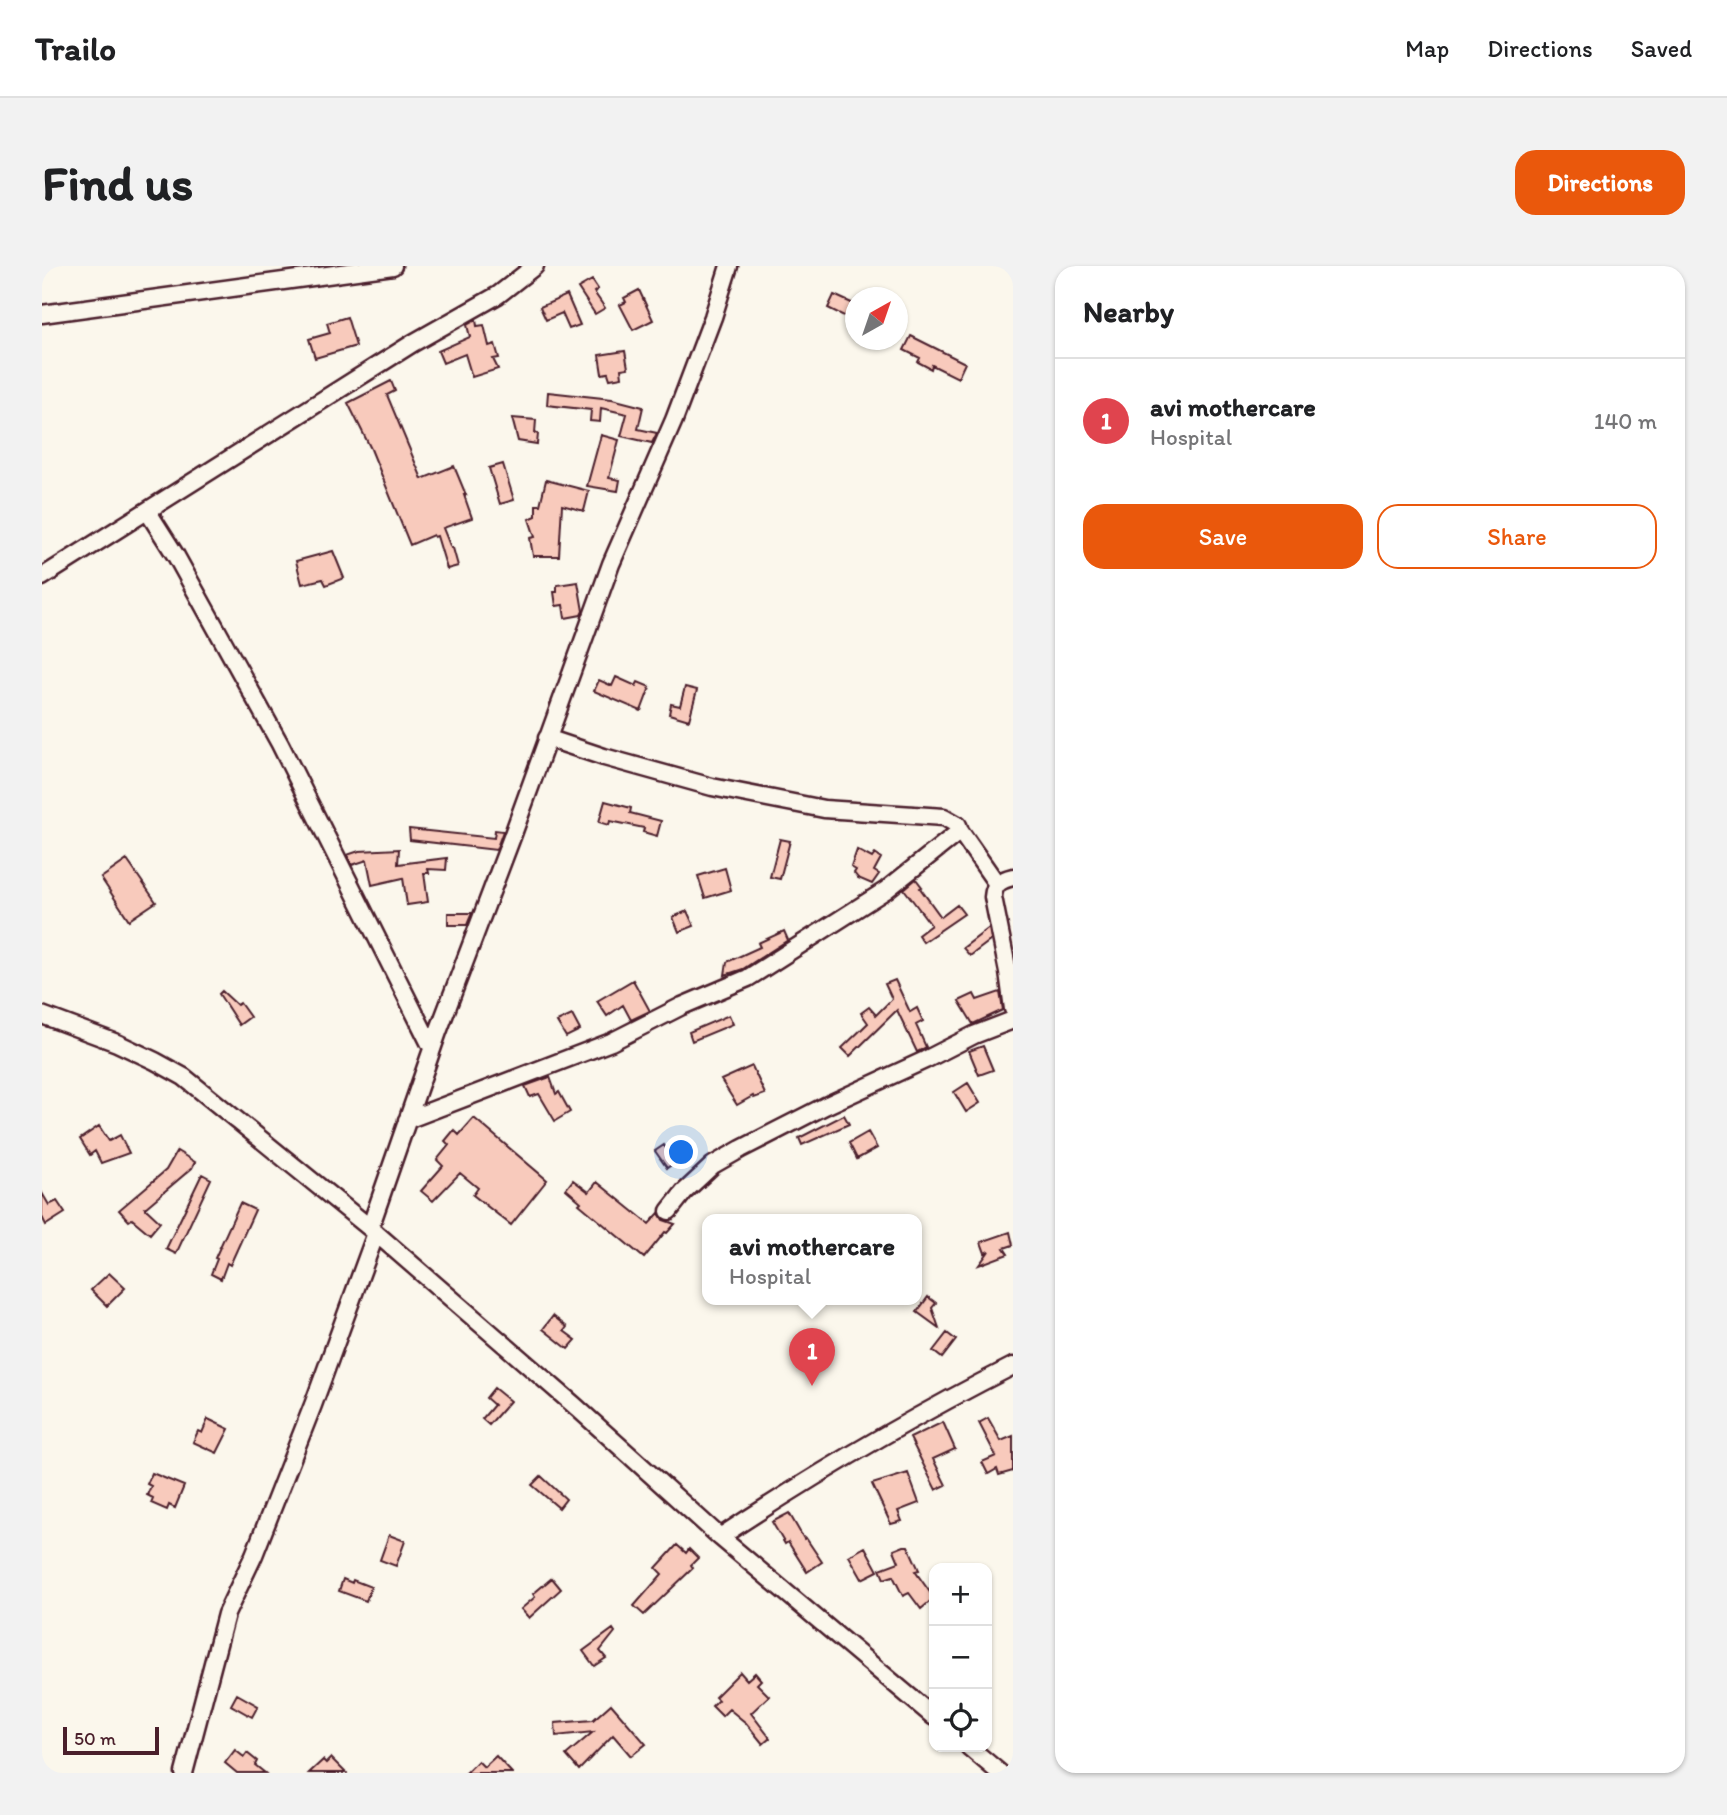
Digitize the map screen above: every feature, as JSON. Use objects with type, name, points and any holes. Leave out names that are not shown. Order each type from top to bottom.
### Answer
[{"type":"street","points":[[42,314],[393,266]]},
{"type":"street","points":[[42,577],[413,343],[498,295],[535,266]]},
{"type":"street","points":[[184,1773],[226,1614],[254,1555],[298,1443],[373,1231],[432,1048],[611,564],[674,420],[729,266]]},
{"type":"street","points":[[148,512],[176,556],[280,744],[432,1048]]},
{"type":"street","points":[[547,737],[604,757],[712,787],[824,809],[944,817],[958,825],[997,884]]},
{"type":"street","points":[[407,1120],[611,1042],[681,1006],[748,978],[886,890],[960,831]]},
{"type":"street","points":[[1013,877],[997,884],[993,897],[1013,1009]]},
{"type":"street","points":[[42,1015],[117,1043],[184,1077],[373,1231],[720,1537],[929,1713]]},
{"type":"street","points":[[669,1211],[684,1192],[713,1165],[750,1144],[974,1035],[1013,1020]]},
{"type":"street","points":[[720,1537],[823,1469],[929,1409],[1013,1366]]},
{"type":"street","points":[[975,1752],[1000,1773]]},
{"type":"building","points":[[592,280],[598,289],[594,292],[605,308],[595,314],[578,288]]},
{"type":"building","points":[[639,290],[653,320],[633,330],[620,305],[626,302],[624,298]]},
{"type":"building","points":[[567,295],[580,325],[569,329],[562,313],[546,320],[540,307]]},
{"type":"building","points":[[834,295],[845,300],[845,316],[828,308]]},
{"type":"building","points":[[347,317],[356,346],[315,358],[309,339],[330,333],[327,323]]},
{"type":"building","points":[[476,320],[477,326],[484,325],[489,346],[495,344],[499,358],[493,359],[498,369],[472,377],[465,354],[443,363],[438,351],[470,337],[467,325]]},
{"type":"building","points":[[911,336],[965,363],[958,378],[932,365],[931,369],[918,362],[920,358],[904,350],[908,350]]},
{"type":"building","points":[[625,351],[628,368],[621,369],[622,377],[610,379],[608,373],[602,374],[599,355]]},
{"type":"building","points":[[391,381],[395,391],[387,395],[422,479],[454,466],[466,495],[472,518],[443,528],[458,566],[447,569],[437,536],[433,535],[410,545],[371,449],[348,403]]},
{"type":"building","points":[[548,392],[612,399],[643,407],[638,429],[657,433],[652,443],[621,436],[627,414],[601,408],[600,422],[590,421],[591,410],[547,405]]},
{"type":"building","points":[[512,418],[536,420],[537,444],[518,441]]},
{"type":"building","points":[[601,435],[619,440],[609,478],[620,480],[618,491],[587,486]]},
{"type":"building","points":[[503,464],[514,500],[500,504],[489,468]]},
{"type":"building","points":[[546,480],[589,491],[584,511],[562,505],[559,556],[533,556],[530,538],[535,537],[529,519],[536,516],[536,505],[540,505]]},
{"type":"building","points":[[333,551],[344,578],[326,585],[323,579],[302,584],[296,561]]},
{"type":"building","points":[[578,582],[583,611],[581,615],[565,618],[563,605],[556,606],[554,592],[557,592],[557,585]]},
{"type":"building","points":[[616,677],[636,686],[638,682],[650,687],[641,711],[594,691],[599,680],[612,686]]},
{"type":"building","points":[[685,687],[697,690],[689,720],[669,714],[671,704],[680,706]]},
{"type":"building","points":[[605,801],[631,808],[630,813],[661,821],[657,836],[643,832],[644,828],[610,821],[609,825],[599,822]]},
{"type":"building","points":[[409,829],[494,838],[495,830],[503,831],[496,850],[410,840]]},
{"type":"building","points":[[780,839],[790,841],[780,879],[770,877]]},
{"type":"building","points":[[399,849],[398,864],[447,858],[446,870],[428,869],[429,873],[424,873],[428,902],[407,905],[403,878],[372,885],[367,860],[352,865],[347,855],[359,851]]},
{"type":"building","points":[[857,850],[872,858],[875,854],[881,858],[874,871],[879,874],[872,884],[858,878],[854,873],[856,870],[851,867]]},
{"type":"building","points":[[127,860],[156,902],[129,920],[101,878]]},
{"type":"building","points":[[725,868],[731,890],[705,898],[698,876]]},
{"type":"building","points":[[916,879],[941,917],[957,905],[964,914],[923,942],[918,935],[931,925],[904,889]]},
{"type":"building","points":[[687,911],[694,926],[679,932],[673,917]]},
{"type":"building","points":[[448,913],[472,913],[467,925],[448,925]]},
{"type":"building","points":[[989,928],[991,940],[970,956],[963,948]]},
{"type":"building","points":[[784,931],[788,940],[743,969],[725,975],[727,962],[760,947],[758,943]]},
{"type":"building","points":[[633,980],[650,1011],[631,1020],[623,1005],[607,1016],[597,1001]]},
{"type":"building","points":[[895,980],[910,1012],[917,1008],[923,1021],[916,1025],[926,1047],[917,1052],[897,1010],[850,1056],[842,1048],[868,1023],[861,1013],[869,1007],[876,1015],[892,999],[885,984]]},
{"type":"building","points":[[222,991],[237,1005],[240,1003],[250,1017],[239,1025],[219,994]]},
{"type":"building","points":[[1000,992],[1003,1010],[973,1024],[959,1001],[974,994],[977,1000]]},
{"type":"building","points":[[572,1015],[580,1030],[566,1037],[557,1022]]},
{"type":"building","points":[[729,1015],[733,1024],[692,1041],[689,1032]]},
{"type":"building","points":[[983,1046],[993,1070],[979,1075],[969,1051]]},
{"type":"building","points":[[752,1066],[765,1094],[754,1098],[753,1096],[737,1105],[721,1080]]},
{"type":"building","points":[[550,1077],[556,1094],[559,1092],[570,1112],[555,1121],[539,1094],[530,1097],[525,1086]]},
{"type":"building","points":[[968,1083],[980,1103],[966,1112],[954,1092]]},
{"type":"building","points":[[844,1115],[849,1124],[802,1145],[799,1138]]},
{"type":"building","points":[[474,1118],[547,1180],[511,1225],[473,1195],[478,1188],[460,1173],[433,1201],[421,1191],[443,1166],[437,1160],[449,1145],[445,1141],[454,1130],[459,1135]]},
{"type":"building","points":[[99,1126],[109,1141],[120,1135],[129,1153],[101,1163],[95,1151],[90,1155],[80,1139]]},
{"type":"building","points":[[868,1132],[877,1148],[857,1159],[849,1143]]},
{"type":"building","points":[[683,1143],[690,1152],[667,1168],[655,1151],[664,1145],[669,1153]]},
{"type":"building","points":[[177,1151],[195,1162],[192,1168],[145,1208],[160,1222],[150,1234],[132,1219],[129,1221],[119,1210],[166,1170]]},
{"type":"building","points":[[202,1174],[211,1179],[176,1254],[166,1249]]},
{"type":"building","points":[[573,1180],[589,1192],[597,1182],[649,1224],[659,1213],[663,1220],[675,1224],[644,1258],[579,1204],[581,1202],[566,1189]]},
{"type":"building","points":[[42,1193],[49,1205],[57,1201],[65,1213],[46,1225],[42,1217]]},
{"type":"building","points":[[240,1203],[255,1210],[221,1279],[211,1274],[217,1259],[215,1258]]},
{"type":"building","points":[[1010,1232],[1013,1245],[1004,1248],[1008,1254],[979,1265],[989,1251],[985,1253],[981,1242]]},
{"type":"building","points":[[109,1273],[125,1288],[107,1306],[91,1290]]},
{"type":"building","points":[[928,1297],[936,1303],[932,1308],[939,1328],[917,1312]]},
{"type":"building","points":[[553,1316],[567,1327],[564,1331],[576,1340],[568,1349],[543,1329]]},
{"type":"building","points":[[947,1333],[956,1340],[942,1358],[933,1351]]},
{"type":"building","points":[[494,1388],[510,1401],[489,1425],[482,1419],[494,1405],[486,1398]]},
{"type":"building","points":[[988,1418],[1001,1441],[1013,1436],[1013,1471],[999,1475],[997,1469],[988,1474],[982,1462],[996,1456],[979,1423]]},
{"type":"building","points":[[208,1419],[229,1429],[217,1453],[193,1442],[198,1431],[202,1433]]},
{"type":"building","points":[[943,1422],[955,1449],[933,1459],[946,1485],[936,1490],[910,1438]]},
{"type":"building","points":[[152,1473],[184,1486],[175,1508],[169,1505],[167,1510],[151,1503],[153,1498],[147,1495],[151,1486],[147,1484]]},
{"type":"building","points":[[908,1473],[919,1503],[898,1511],[902,1521],[891,1524],[872,1484]]},
{"type":"building","points":[[541,1476],[566,1499],[559,1508],[532,1485]]},
{"type":"building","points":[[789,1513],[822,1562],[807,1572],[772,1522]]},
{"type":"building","points":[[389,1535],[405,1541],[396,1566],[380,1560]]},
{"type":"building","points":[[677,1545],[686,1553],[689,1549],[698,1558],[691,1565],[693,1568],[644,1615],[634,1606],[662,1574],[656,1568]]},
{"type":"building","points":[[908,1546],[919,1570],[915,1571],[929,1591],[929,1602],[921,1609],[909,1593],[903,1596],[893,1576],[884,1579],[880,1569],[899,1562],[894,1550]]},
{"type":"building","points":[[865,1547],[878,1571],[862,1579],[849,1556]]},
{"type":"building","points":[[552,1578],[561,1589],[529,1618],[521,1609],[535,1597],[533,1594]]},
{"type":"building","points":[[343,1579],[371,1587],[366,1601],[339,1591]]},
{"type":"building","points":[[613,1629],[615,1632],[600,1651],[606,1658],[594,1666],[583,1651]]},
{"type":"building","points":[[740,1672],[747,1680],[755,1673],[761,1680],[757,1684],[769,1696],[751,1713],[770,1738],[763,1744],[746,1723],[729,1709],[722,1716],[712,1706],[718,1700],[715,1697]]},
{"type":"building","points":[[237,1694],[258,1706],[252,1717],[231,1705]]},
{"type":"building","points":[[611,1704],[646,1744],[631,1756],[613,1735],[579,1770],[566,1755],[593,1732],[556,1736],[555,1723],[593,1720]]},
{"type":"building","points":[[235,1750],[244,1757],[247,1753],[265,1773],[237,1773],[225,1763]]},
{"type":"building","points":[[496,1756],[512,1773],[466,1773],[478,1761],[484,1767]]},
{"type":"building","points":[[331,1758],[346,1773],[309,1773],[323,1760],[326,1763]]},
{"type":"place","name":"avi mothercare","points":[[812,1386]]}]
